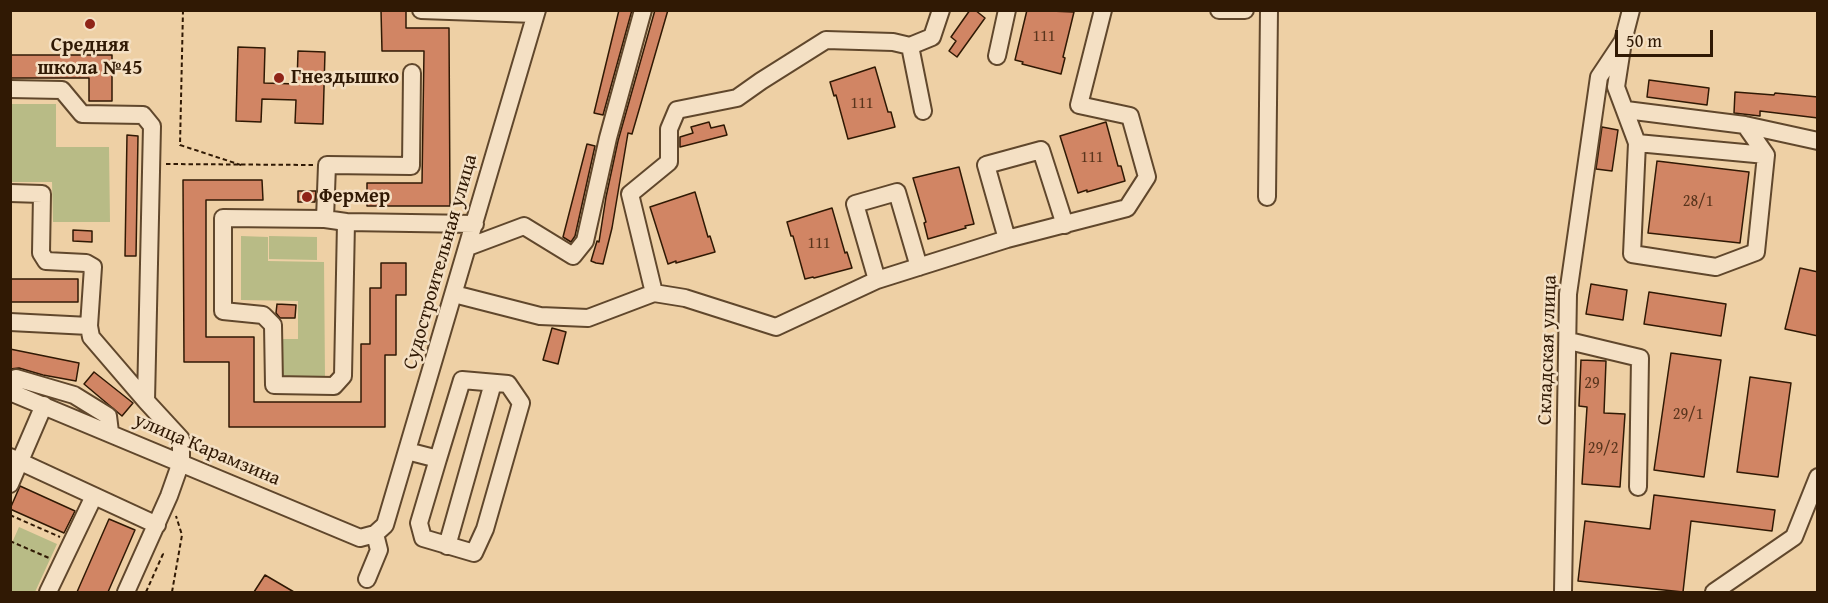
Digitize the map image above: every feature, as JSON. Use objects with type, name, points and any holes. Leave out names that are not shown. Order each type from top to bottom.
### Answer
[{"type":"street","points":[[421,10],[536,12]]},
{"type":"street","points":[[468,248],[524,226],[573,256],[585,241],[608,138],[643,10]]},
{"type":"street","points":[[654,293],[630,194],[669,162],[669,129],[677,110],[736,98],[826,40],[893,42],[910,46],[932,37],[941,10]]},
{"type":"street","points":[[997,56],[1007,10]]},
{"type":"street","points":[[454,294],[540,316],[588,318],[654,293],[685,298],[776,327],[877,280],[1007,239],[1126,208],[1147,177],[1130,117],[1079,105],[1103,10]]},
{"type":"street","points":[[1219,10],[1245,10]]},
{"type":"street","points":[[1267,197],[1269,10]]},
{"type":"street","name":"Складская улица","points":[[1563,592],[1568,294],[1599,77],[1623,41],[1631,10]]},
{"type":"street","name":"Судостроительная улица","points":[[367,579],[379,550],[380,530],[407,451],[536,12]]},
{"type":"street","points":[[1623,41],[1616,87],[1637,143],[1632,254],[1716,267],[1756,252],[1766,155],[1745,125]]},
{"type":"street","points":[[910,46],[923,111]]},
{"type":"street","points":[[325,219],[327,165],[411,166],[412,73]]},
{"type":"street","points":[[10,89],[62,90],[82,114],[143,116],[152,126],[146,401]]},
{"type":"street","points":[[1626,111],[1745,125],[1818,141]]},
{"type":"street","points":[[1637,143],[1766,155]]},
{"type":"street","points":[[1007,239],[986,165],[1041,150],[1065,225]]},
{"type":"street","points":[[877,280],[855,204],[897,192],[919,267]]},
{"type":"street","points":[[10,193],[42,194],[41,253],[46,261],[86,262],[93,267],[89,326],[91,337],[181,439],[181,462],[169,496],[126,592]]},
{"type":"street","points":[[346,222],[343,376],[334,386],[274,385],[273,325],[263,315],[223,311],[223,218],[475,224]]},
{"type":"street","points":[[10,322],[89,326]]},
{"type":"street","points":[[1569,340],[1640,358],[1638,487]]},
{"type":"street","points":[[10,381],[16,378],[74,395],[108,416],[110,432]]},
{"type":"street","points":[[462,380],[493,383],[508,384],[521,403],[485,529],[474,554],[423,538],[419,523],[462,380]]},
{"type":"street","points":[[447,546],[493,383]]},
{"type":"street","name":"улица Карамзина","points":[[10,392],[360,538],[380,530]]},
{"type":"street","points":[[10,484],[16,460],[44,405]]},
{"type":"street","points":[[407,451],[438,459]]},
{"type":"street","points":[[16,460],[157,525]]},
{"type":"street","points":[[1714,592],[1794,537],[1818,477]]},
{"type":"street","points":[[48,592],[94,496]]},
{"type":"path","points":[[183,10],[180,145],[244,166]]},
{"type":"path","points":[[151,164],[327,165]]},
{"type":"path","points":[[169,496],[182,534],[172,592]]},
{"type":"path","points":[[10,515],[72,542]]},
{"type":"path","points":[[10,541],[62,564]]},
{"type":"path","points":[[146,592],[163,554]]},
{"type":"green space","points":[[10,104],[56,104],[56,147],[109,147],[110,222],[53,222],[52,182],[11,182]]},
{"type":"green space","points":[[241,236],[268,237],[268,261],[324,262],[325,377],[283,377],[283,339],[298,339],[298,301],[241,300]]},
{"type":"green space","points":[[269,236],[317,237],[317,260],[269,259]]},
{"type":"green space","points":[[19,527],[57,544],[35,592],[11,592],[11,545]]},
{"type":"building","points":[[381,10],[406,10],[406,28],[449,28],[450,206],[367,206],[367,183],[422,183],[424,51],[382,51]]},
{"type":"building","points":[[619,10],[632,10],[603,115],[594,113]]},
{"type":"building","points":[[655,10],[668,10],[632,134],[628,133],[612,228],[603,264],[596,263],[591,261],[597,241],[599,242],[618,141]]},
{"type":"building","points":[[970,10],[975,10],[985,18],[957,57],[949,51],[956,41],[951,37]]},
{"type":"building","points":[[1027,10],[1074,12],[1061,74],[1015,60]]},
{"type":"building","points":[[238,47],[265,48],[264,83],[297,84],[298,51],[325,52],[323,124],[295,123],[296,100],[262,99],[261,122],[236,121]]},
{"type":"building","points":[[10,55],[112,55],[112,101],[89,101],[89,78],[10,78]]},
{"type":"building","points":[[875,67],[888,112],[891,112],[895,127],[848,139],[836,95],[834,96],[830,82]]},
{"type":"building","points":[[1649,80],[1709,88],[1707,105],[1647,97]]},
{"type":"building","points":[[1735,92],[1818,97],[1818,118],[1760,111],[1760,116],[1734,113]]},
{"type":"building","points":[[709,122],[711,128],[724,125],[727,135],[680,147],[680,137],[693,133],[691,127]]},
{"type":"building","points":[[1106,122],[1118,166],[1121,166],[1125,181],[1078,193],[1060,136]]},
{"type":"building","points":[[1602,127],[1618,130],[1612,171],[1596,169]]},
{"type":"building","points":[[127,135],[138,136],[136,256],[125,256]]},
{"type":"building","points":[[587,144],[595,146],[575,236],[571,242],[563,237]]},
{"type":"building","points":[[1657,161],[1749,172],[1740,243],[1648,233]]},
{"type":"building","points":[[959,167],[974,224],[928,239],[924,223],[926,222],[913,178]]},
{"type":"building","points":[[183,180],[262,180],[263,200],[206,200],[206,337],[254,337],[254,402],[361,402],[361,344],[370,344],[370,288],[381,288],[381,263],[406,263],[406,295],[396,295],[396,355],[385,355],[385,427],[229,427],[229,362],[184,362]]},
{"type":"building","name":"Фермер","points":[[298,191],[316,191],[315,202],[298,202]]},
{"type":"building","points":[[695,192],[708,237],[710,236],[715,252],[668,264],[650,207]]},
{"type":"building","points":[[832,208],[845,253],[847,252],[852,268],[805,279],[787,222]]},
{"type":"building","points":[[73,230],[92,231],[92,242],[73,241]]},
{"type":"building","points":[[1800,268],[1818,272],[1818,336],[1785,329]]},
{"type":"building","points":[[10,279],[78,279],[78,302],[10,302]]},
{"type":"building","points":[[1591,284],[1627,290],[1623,320],[1586,314]]},
{"type":"building","points":[[1649,292],[1726,304],[1721,336],[1644,324]]},
{"type":"building","points":[[277,304],[296,305],[295,318],[280,318],[276,313]]},
{"type":"building","points":[[552,328],[566,332],[558,364],[543,360]]},
{"type":"building","points":[[10,349],[79,363],[76,381],[19,368],[10,369]]},
{"type":"building","points":[[1671,353],[1721,360],[1704,477],[1654,470]]},
{"type":"building","points":[[1581,360],[1606,361],[1604,413],[1625,414],[1620,487],[1582,484],[1587,407],[1579,406]]},
{"type":"building","points":[[94,372],[133,403],[122,416],[84,384]]},
{"type":"building","points":[[1750,377],[1791,383],[1778,477],[1737,472]]},
{"type":"building","points":[[20,486],[75,511],[64,533],[10,509]]},
{"type":"building","points":[[1654,495],[1775,510],[1772,531],[1691,521],[1683,592],[1578,581],[1585,521],[1650,529]]},
{"type":"building","points":[[109,519],[135,530],[108,592],[77,592]]},
{"type":"building","points":[[265,575],[294,592],[254,592]]},
{"type":"place","name":"Средняя школа №45","points":[[90,24]]},
{"type":"place","name":"Гнездышко","points":[[279,78]]},
{"type":"place","name":"Фермер","points":[[307,197]]}]
